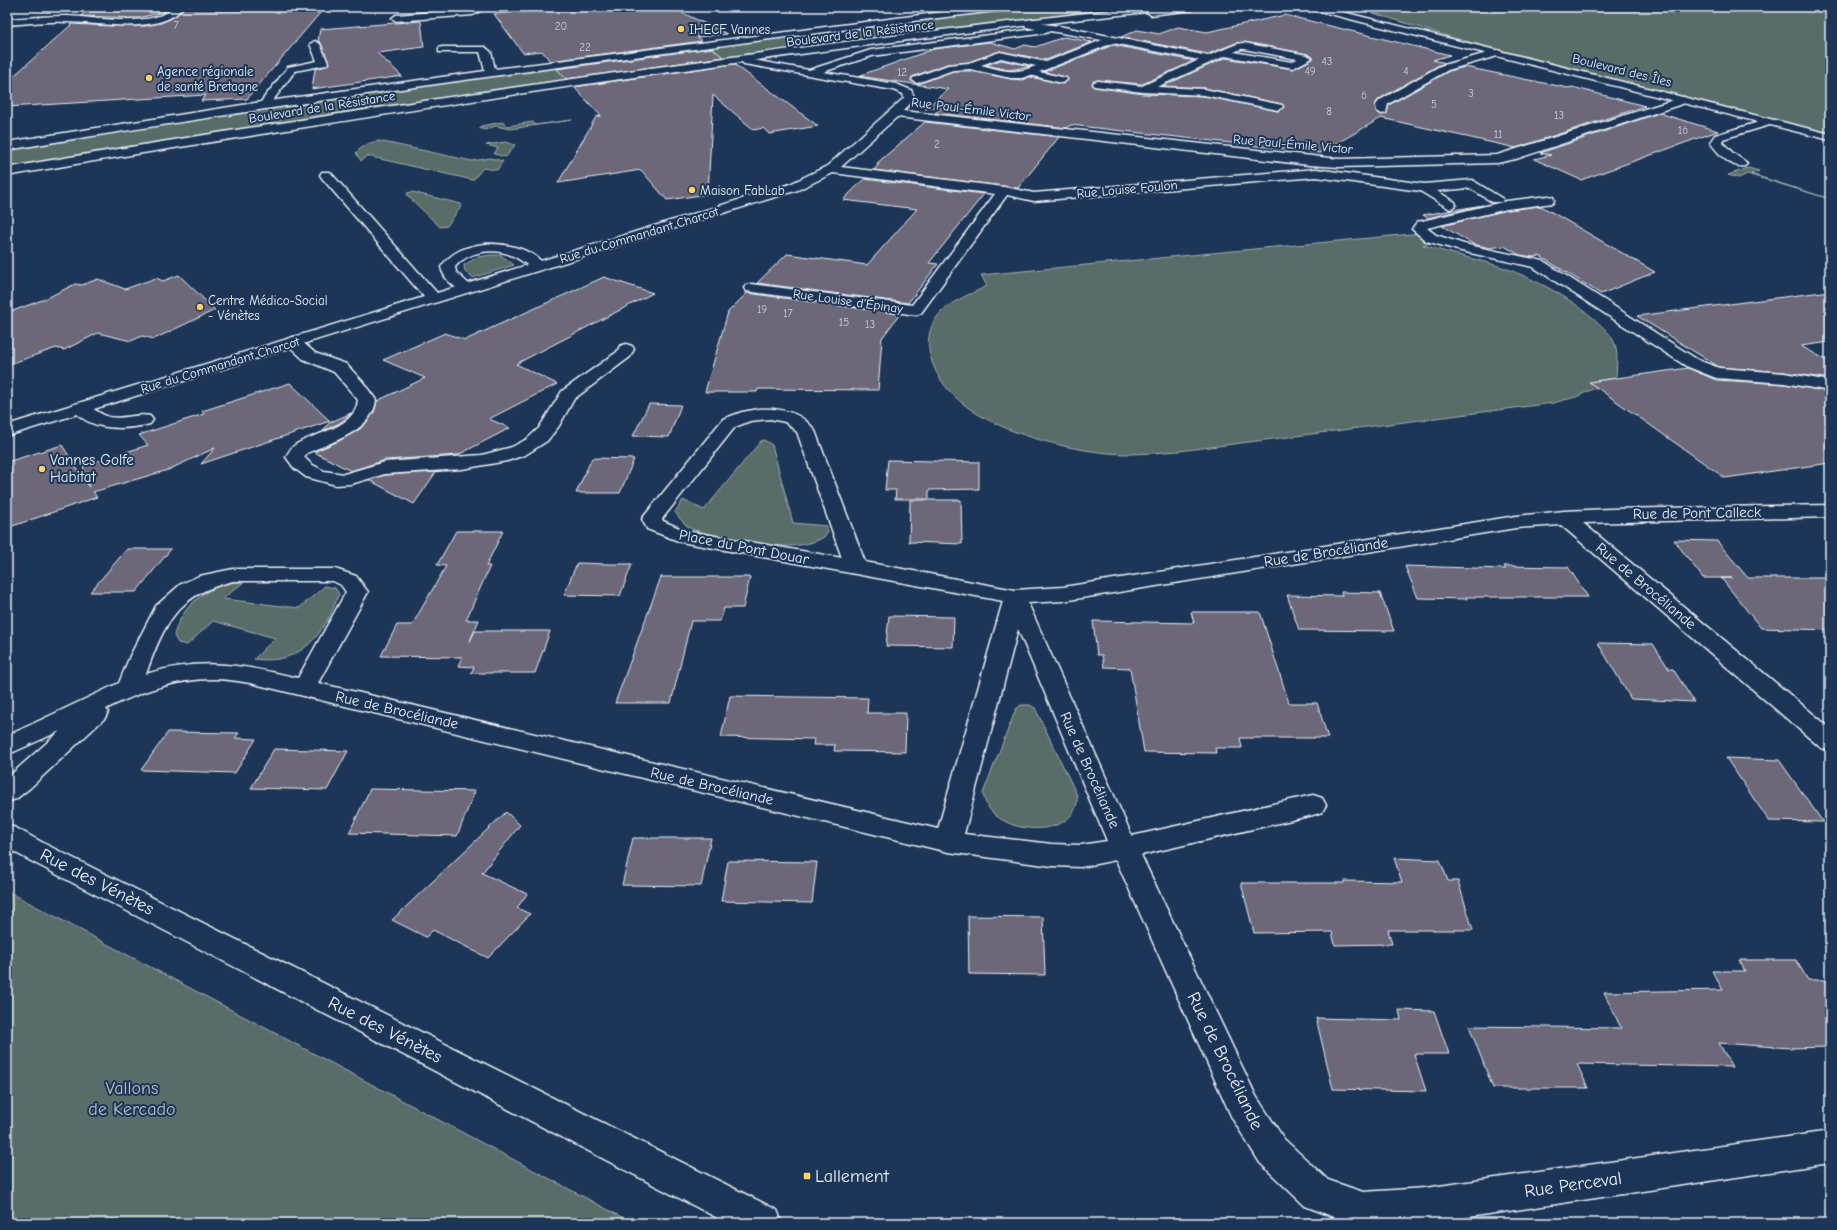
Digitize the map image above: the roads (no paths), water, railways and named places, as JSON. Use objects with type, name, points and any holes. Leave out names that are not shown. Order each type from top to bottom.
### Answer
[{"type":"street","points":[[7,22],[64,19],[108,22],[155,20],[173,16],[179,7]]},
{"type":"street","points":[[396,18],[473,12],[478,10],[477,7]]},
{"type":"street","points":[[7,146],[490,71],[1004,7]]},
{"type":"street","name":"Boulevard de la Résistance","points":[[7,172],[439,102],[642,73],[1008,24],[1165,7]]},
{"type":"street","name":"Boulevard de la Résistance","points":[[774,63],[1029,25],[1192,7]]},
{"type":"street","name":"Boulevard des Îles","points":[[1313,7],[1830,137]]},
{"type":"street","name":"Boulevard des Îles","points":[[1340,7],[1406,31]]},
{"type":"street","points":[[810,73],[871,53],[1059,29],[1068,21]]},
{"type":"street","points":[[1029,25],[1059,29],[1209,59]]},
{"type":"street","points":[[829,28],[856,44]]},
{"type":"street","points":[[970,66],[1011,75],[1022,75],[1111,40]]},
{"type":"street","points":[[1148,47],[1162,41]]},
{"type":"street","points":[[945,43],[1046,65]]},
{"type":"street","points":[[264,105],[292,69],[323,63],[315,44]]},
{"type":"street","points":[[1143,89],[1209,59],[1225,53],[1244,46],[1307,58],[1293,65],[1225,53]]},
{"type":"street","points":[[442,50],[482,49],[486,52],[490,71]]},
{"type":"street","points":[[1382,111],[1381,105],[1384,102],[1441,70],[1498,53]]},
{"type":"street","points":[[917,80],[952,67],[970,66],[1000,56]]},
{"type":"street","name":"Rue du Commandant Charcot","points":[[7,431],[794,187],[831,169],[910,99],[909,95],[902,89],[888,85],[810,73],[774,63],[748,60]]},
{"type":"street","points":[[1028,72],[1062,80]]},
{"type":"street","points":[[1098,84],[1143,89],[1204,92],[1278,107]]},
{"type":"street","name":"Rue Paul-Émile Victor","points":[[893,113],[1265,157],[1339,163],[1497,159],[1512,156],[1684,100]]},
{"type":"street","points":[[1741,163],[1729,156],[1716,142],[1719,137],[1769,122]]},
{"type":"street","name":"Rue Louise Foulon","points":[[831,169],[1004,191],[1034,197],[1316,173],[1424,188],[1472,184],[1497,199]]},
{"type":"street","points":[[326,175],[433,298]]},
{"type":"street","name":"Rue Louise Foulon","points":[[1424,188],[1450,205]]},
{"type":"street","name":"Rue Louise d'Épinay","points":[[752,288],[916,310],[1004,191]]},
{"type":"street","points":[[1548,200],[1507,205],[1422,225],[1419,229],[1431,238],[1461,247],[1538,264],[1692,363],[1716,373],[1790,379],[1830,386]]},
{"type":"street","points":[[466,288],[449,273],[448,267],[459,255],[480,249],[496,248],[519,253],[538,266]]},
{"type":"street","points":[[293,342],[309,356],[340,368],[356,385],[367,400],[366,409],[360,419],[341,431],[300,449],[295,457],[299,465],[314,473],[326,478],[340,479],[355,478],[379,469],[390,467],[489,459],[513,453],[532,444],[547,432],[560,407],[569,395],[624,354],[626,349]]},
{"type":"street","points":[[80,408],[99,420],[116,424],[127,424],[144,420]]},
{"type":"street","name":"Place du Pont Douar","points":[[856,567],[806,431],[802,424],[788,417],[754,415],[742,418],[729,424],[652,520],[654,525],[681,536],[1014,597]]},
{"type":"street","name":"Rue de Pont Calleck","points":[[1564,517],[1830,511]]},
{"type":"street","name":"Rue de Brocéliande","points":[[1317,1194],[1272,1151],[1244,1107],[1124,848],[1014,597],[1063,594],[1516,522],[1564,517],[1830,742]]},
{"type":"street","name":"Rue de Brocéliande","points":[[7,792],[120,693],[164,611],[189,589],[207,581],[233,575],[335,575],[347,578],[354,585],[357,592],[304,688]]},
{"type":"street","points":[[948,842],[1014,597]]},
{"type":"street","name":"Rue de Brocéliande","points":[[7,746],[120,693],[155,679],[179,674],[213,671],[250,675],[948,842],[1052,855],[1080,856],[1124,848],[1313,805]]},
{"type":"street","name":"Rue des Vénètes","points":[[7,835],[37,852],[764,1223]]},
{"type":"street","name":"Rue Perceval","points":[[1317,1194],[1363,1210],[1425,1206],[1830,1147]]},
{"type":"place","name":"IHECF Vannes","points":[[681,29]]},
{"type":"place","name":"Agence régionale de santé Bretagne","points":[[149,78]]},
{"type":"place","name":"Maison FabLab","points":[[692,190]]},
{"type":"place","name":"Centre Médico-Social - Vénètes","points":[[200,307]]},
{"type":"place","name":"Vannes Golfe Habitat","points":[[42,469]]},
{"type":"place","name":"Lallement","points":[[807,1176]]},
{"type":"park label","name":"Vallons de Kercado","points":[[132,1098]]}]
